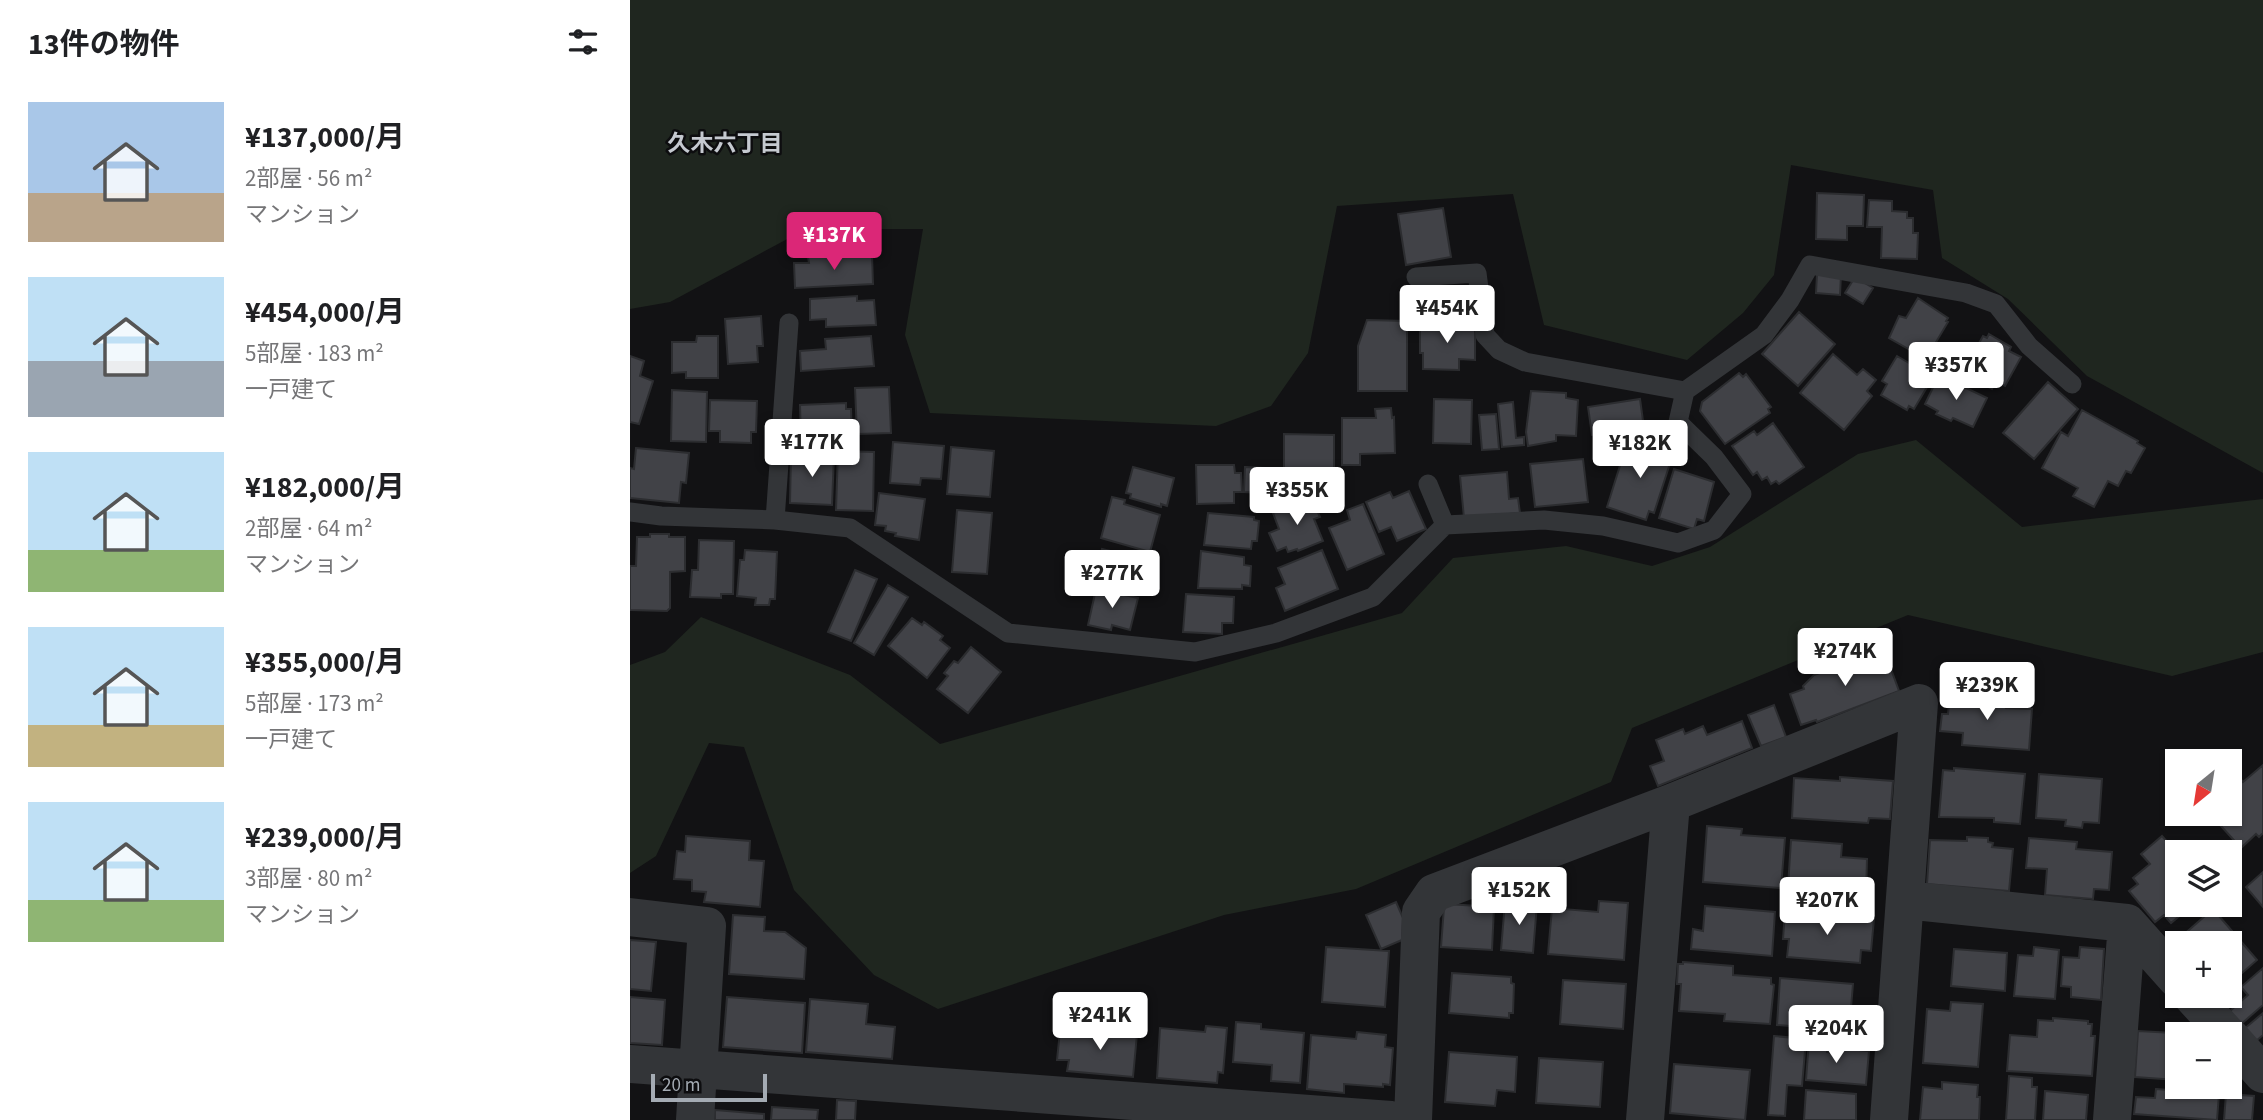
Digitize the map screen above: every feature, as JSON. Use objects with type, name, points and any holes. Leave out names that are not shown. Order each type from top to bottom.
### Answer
[{"type":"street","points":[[1413,1120],[1421,912],[1434,893],[1671,803],[1919,704],[1889,1120]]},
{"type":"street","points":[[1645,1120],[1671,803]]},
{"type":"street","points":[[1905,900],[2127,923],[2165,966]]},
{"type":"street","points":[[630,917],[707,926],[695,1120]]},
{"type":"street","points":[[2112,1120],[2127,923]]},
{"type":"street","points":[[2203,1008],[2215,1022]]},
{"type":"street","points":[[2242,1051],[2263,1074]]},
{"type":"street","points":[[630,1064],[1135,1111],[1391,1120]]},
{"type":"lane","points":[[630,512],[661,516],[775,520],[850,528],[1008,633],[1195,652],[1276,633],[1373,597],[1445,526],[1544,520],[1603,526],[1678,543],[1714,530],[1742,494],[1714,457],[1678,422],[1685,391],[1764,335],[1811,265],[1966,292],[1996,304],[2029,346],[2072,384]]},
{"type":"lane","points":[[1416,277],[1477,273],[1485,335],[1499,350],[1525,362],[1685,391]]},
{"type":"lane","points":[[775,520],[789,323]]},
{"type":"lane","points":[[1428,484],[1445,526]]},
{"type":"shaded area","points":[[630,0],[2263,0],[2263,473],[2087,376],[2008,299],[1942,258],[1933,190],[1791,165],[1774,275],[1743,313],[1687,360],[1544,325],[1513,194],[1337,206],[1308,353],[1271,406],[1216,426],[930,413],[905,335],[923,229],[806,229],[670,302],[630,309]]},
{"type":"shaded area","points":[[1916,440],[2022,527],[2263,499],[2263,652],[2172,676],[1908,615],[1632,728],[1611,782],[1356,889],[1224,915],[938,1009],[874,975],[794,890],[744,747],[709,743],[656,856],[630,873],[630,665],[665,652],[701,617],[850,675],[940,744],[1402,613],[1453,558],[1566,546],[1652,566],[1710,547],[1858,454]]},
{"type":"building","points":[[1817,193],[1864,195],[1863,226],[1847,226],[1847,240],[1816,239]]},
{"type":"building","points":[[1869,200],[1892,201],[1892,211],[1907,212],[1907,218],[1913,218],[1913,233],[1918,233],[1917,259],[1881,258],[1882,227],[1867,227]]},
{"type":"building","points":[[1443,208],[1451,257],[1406,265],[1398,214]]},
{"type":"building","points":[[872,255],[873,284],[795,288],[794,263],[809,263],[808,257]]},
{"type":"building","points":[[1817,274],[1841,275],[1840,295],[1816,293]]},
{"type":"building","points":[[1855,277],[1873,288],[1863,304],[1845,293]]},
{"type":"building","points":[[857,296],[857,301],[874,300],[876,325],[826,327],[826,319],[810,320],[810,299]]},
{"type":"building","points":[[1918,298],[1948,318],[1926,359],[1889,338],[1899,316],[1906,318]]},
{"type":"building","points":[[1799,312],[1835,344],[1798,386],[1762,354]]},
{"type":"building","points":[[761,316],[763,346],[757,346],[758,362],[728,364],[725,319]]},
{"type":"building","points":[[1367,320],[1407,321],[1407,391],[1358,391],[1358,346]]},
{"type":"building","points":[[1420,324],[1475,325],[1475,360],[1459,359],[1459,370],[1423,369]]},
{"type":"building","points":[[1989,334],[2011,347],[2009,351],[2021,357],[2005,386],[1996,381],[1992,389],[1962,373],[1983,336],[1987,338]]},
{"type":"building","points":[[697,336],[718,336],[718,378],[686,378],[686,372],[672,373],[672,342],[696,342]]},
{"type":"building","points":[[871,336],[874,366],[801,371],[800,351],[826,349],[825,339]]},
{"type":"building","points":[[1833,354],[1857,375],[1863,369],[1876,380],[1867,391],[1872,396],[1844,430],[1800,393]]},
{"type":"building","points":[[630,356],[644,361],[640,376],[653,381],[639,424],[630,422]]},
{"type":"building","points":[[1897,356],[1933,377],[1914,409],[1909,406],[1907,410],[1881,395],[1887,384],[1882,381]]},
{"type":"building","points":[[1739,373],[1743,377],[1746,374],[1771,407],[1768,409],[1770,413],[1725,444],[1700,411],[1702,402]]},
{"type":"building","points":[[1939,375],[1987,398],[1973,427],[1936,414],[1938,411],[1925,404]]},
{"type":"building","points":[[2048,382],[2078,409],[2034,459],[2003,433]]},
{"type":"building","points":[[889,387],[891,433],[857,434],[855,388]]},
{"type":"building","points":[[672,390],[707,392],[706,442],[671,441]]},
{"type":"building","points":[[1531,391],[1566,393],[1566,398],[1578,400],[1576,436],[1556,435],[1556,441],[1528,446],[1526,432]]},
{"type":"building","points":[[1434,399],[1472,400],[1471,444],[1433,443]]},
{"type":"building","points":[[1640,399],[1644,428],[1592,435],[1588,407]]},
{"type":"building","points":[[710,400],[757,401],[756,432],[751,432],[751,443],[720,442],[720,431],[709,431]]},
{"type":"building","points":[[1513,402],[1516,438],[1524,437],[1524,445],[1502,447],[1498,404]]},
{"type":"building","points":[[846,403],[846,409],[851,409],[852,437],[801,439],[800,405]]},
{"type":"building","points":[[1391,408],[1392,418],[1394,417],[1395,453],[1360,454],[1360,465],[1342,465],[1342,418],[1376,418],[1375,409]]},
{"type":"building","points":[[2082,410],[2138,441],[2137,443],[2145,448],[2131,473],[2126,471],[2118,486],[2108,481],[2094,507],[2073,496],[2078,488],[2042,468],[2061,432],[2068,436]]},
{"type":"building","points":[[1496,414],[1499,449],[1482,450],[1479,415]]},
{"type":"building","points":[[1773,423],[1804,467],[1779,484],[1776,481],[1771,484],[1767,477],[1762,480],[1757,472],[1753,475],[1732,446],[1754,431],[1757,435]]},
{"type":"building","points":[[1284,434],[1334,435],[1334,477],[1324,476],[1324,487],[1284,487]]},
{"type":"building","points":[[1628,440],[1673,454],[1654,513],[1649,511],[1646,520],[1607,507]]},
{"type":"building","points":[[893,442],[944,446],[941,479],[921,478],[920,485],[890,483]]},
{"type":"building","points":[[951,447],[994,451],[990,497],[947,494]]},
{"type":"building","points":[[636,448],[689,453],[686,483],[681,482],[679,503],[630,498],[630,468],[634,469]]},
{"type":"building","points":[[838,451],[874,452],[873,511],[836,510]]},
{"type":"building","points":[[791,454],[834,455],[832,505],[790,503]]},
{"type":"building","points":[[1583,459],[1588,502],[1535,507],[1530,464]]},
{"type":"building","points":[[1196,465],[1234,465],[1235,473],[1241,473],[1242,492],[1234,492],[1234,503],[1197,504]]},
{"type":"building","points":[[1133,467],[1174,478],[1167,506],[1161,504],[1161,507],[1130,498],[1131,494],[1126,493]]},
{"type":"building","points":[[1245,467],[1265,468],[1262,493],[1244,492]]},
{"type":"building","points":[[1674,469],[1714,482],[1704,521],[1697,519],[1694,529],[1659,518]]},
{"type":"building","points":[[1507,472],[1509,499],[1518,498],[1520,513],[1464,518],[1460,476]]},
{"type":"building","points":[[1409,491],[1426,529],[1397,541],[1391,527],[1379,532],[1366,502],[1390,492],[1393,498]]},
{"type":"building","points":[[879,493],[925,499],[919,540],[895,536],[896,533],[885,531],[886,526],[875,525]]},
{"type":"building","points":[[1112,497],[1125,500],[1124,504],[1160,515],[1150,552],[1101,538]]},
{"type":"building","points":[[1311,497],[1320,517],[1314,519],[1323,541],[1298,551],[1288,552],[1286,547],[1277,551],[1269,533],[1279,529],[1273,513]]},
{"type":"building","points":[[1363,504],[1384,554],[1347,570],[1329,528],[1350,520],[1347,510]]},
{"type":"building","points":[[957,510],[992,513],[987,574],[952,572]]},
{"type":"building","points":[[1208,513],[1254,517],[1254,520],[1259,521],[1257,541],[1252,541],[1251,549],[1204,545]]},
{"type":"building","points":[[650,534],[685,537],[685,571],[670,572],[670,608],[667,611],[630,610],[630,566],[636,566],[637,537],[650,537]]},
{"type":"building","points":[[699,540],[734,541],[733,594],[721,594],[721,598],[690,597],[692,570],[698,570]]},
{"type":"building","points":[[1102,549],[1152,561],[1149,577],[1154,578],[1151,595],[1094,582]]},
{"type":"building","points":[[745,550],[777,552],[775,599],[770,599],[769,605],[755,605],[756,598],[737,596],[740,560],[744,560]]},
{"type":"building","points":[[1322,550],[1338,589],[1285,611],[1276,588],[1285,584],[1278,568]]},
{"type":"building","points":[[1201,551],[1244,557],[1244,565],[1251,566],[1250,586],[1242,585],[1242,589],[1198,588]]},
{"type":"building","points":[[855,570],[877,579],[851,641],[828,632]]},
{"type":"building","points":[[888,585],[908,597],[874,655],[854,643]]},
{"type":"building","points":[[1096,589],[1138,598],[1130,630],[1112,625],[1111,630],[1088,625]]},
{"type":"building","points":[[1186,594],[1234,597],[1233,623],[1222,623],[1222,634],[1183,632]]},
{"type":"building","points":[[912,618],[922,625],[924,622],[943,636],[940,640],[950,648],[927,678],[888,646]]},
{"type":"building","points":[[971,647],[1001,672],[968,713],[937,689],[948,676],[944,673],[954,661],[958,663]]},
{"type":"building","points":[[1884,650],[1899,691],[1817,722],[1816,720],[1801,725],[1790,694],[1804,689],[1803,686],[1814,675]]},
{"type":"building","points":[[1950,692],[1982,694],[1981,699],[2007,701],[2006,708],[2032,709],[2029,750],[1962,745],[1963,733],[1940,731],[1942,714],[1948,714]]},
{"type":"building","points":[[1774,705],[1786,737],[1761,746],[1748,715]]},
{"type":"building","points":[[1742,721],[1752,748],[1658,786],[1650,766],[1664,761],[1656,740],[1683,729],[1685,734],[1703,726],[1707,735]]},
{"type":"building","points":[[2263,765],[2263,833],[2259,837],[2256,834],[2242,847],[2242,840],[2234,840],[2221,826],[2242,826],[2243,782]]},
{"type":"building","points":[[1954,768],[2025,774],[2020,824],[1994,822],[1994,818],[1939,817],[1943,770],[1954,771]]},
{"type":"building","points":[[2039,774],[2102,779],[2099,823],[2083,822],[2082,828],[2065,826],[2066,820],[2036,818]]},
{"type":"building","points":[[1840,777],[1893,781],[1890,819],[1869,818],[1868,823],[1792,818],[1794,778],[1840,781]]},
{"type":"building","points":[[1707,826],[1742,829],[1741,835],[1785,838],[1781,888],[1703,882]]},
{"type":"building","points":[[686,836],[750,841],[749,860],[764,861],[760,907],[704,902],[706,892],[692,891],[692,880],[674,879],[677,851],[685,852]]},
{"type":"building","points":[[2162,836],[2166,840],[2165,916],[2155,922],[2129,891],[2138,884],[2133,878],[2150,864],[2141,854]]},
{"type":"building","points":[[1967,837],[1988,838],[1988,842],[1993,843],[1992,847],[2013,849],[2009,891],[1927,884],[1930,840],[1967,841]]},
{"type":"building","points":[[2029,838],[2077,842],[2076,849],[2112,852],[2109,890],[2094,889],[2093,899],[2045,895],[2047,869],[2026,868]]},
{"type":"building","points":[[1791,840],[1842,844],[1841,857],[1867,859],[1866,894],[1788,887]]},
{"type":"building","points":[[2263,872],[2263,907],[2246,887]]},
{"type":"building","points":[[1599,901],[1628,903],[1624,960],[1548,954],[1552,908],[1598,912]]},
{"type":"building","points":[[1396,902],[1403,918],[1402,940],[1381,949],[1366,915]]},
{"type":"building","points":[[1505,902],[1537,904],[1533,953],[1501,950]]},
{"type":"building","points":[[1447,904],[1494,907],[1492,950],[1441,947],[1444,907]]},
{"type":"building","points":[[1705,906],[1775,912],[1772,956],[1691,949],[1693,929],[1703,931]]},
{"type":"building","points":[[1785,911],[1874,919],[1871,951],[1861,950],[1860,963],[1787,957],[1789,939],[1783,939]]},
{"type":"building","points":[[733,915],[765,917],[764,931],[785,932],[806,948],[804,979],[729,974]]},
{"type":"building","points":[[2166,917],[2178,917],[2171,923]]},
{"type":"building","points":[[2204,917],[2220,917],[2232,931],[2188,931]]},
{"type":"building","points":[[630,940],[656,942],[651,991],[630,989]]},
{"type":"building","points":[[2242,943],[2257,960],[2242,973]]},
{"type":"building","points":[[1326,947],[1389,951],[1385,1007],[1322,1002]]},
{"type":"building","points":[[2034,947],[2059,950],[2055,999],[2014,996],[2018,955],[2033,956]]},
{"type":"building","points":[[2080,947],[2104,949],[2101,1000],[2071,997],[2071,987],[2061,986],[2063,957],[2079,958]]},
{"type":"building","points":[[1954,949],[2007,953],[2005,991],[1951,986]]},
{"type":"building","points":[[1683,962],[1733,966],[1733,975],[1771,978],[1771,984],[1774,985],[1770,1024],[1724,1021],[1725,1014],[1679,1011],[1681,984],[1677,984],[1678,964]]},
{"type":"building","points":[[2263,968],[2263,1005],[2242,1023],[2229,1012],[2233,1008],[2242,1008],[2242,1000],[2248,995],[2242,986]]},
{"type":"building","points":[[1452,973],[1511,977],[1511,983],[1514,984],[1513,1013],[1509,1013],[1509,1018],[1449,1013]]},
{"type":"building","points":[[1780,978],[1853,984],[1849,1031],[1777,1025]]},
{"type":"building","points":[[1563,980],[1626,984],[1623,1029],[1560,1024]]},
{"type":"building","points":[[630,997],[665,1000],[662,1045],[630,1043]]},
{"type":"building","points":[[727,997],[805,1003],[802,1053],[723,1047]]},
{"type":"building","points":[[810,999],[868,1004],[866,1024],[895,1027],[892,1059],[806,1052]]},
{"type":"building","points":[[1951,1002],[1983,1004],[1978,1067],[1923,1063],[1927,1009],[1950,1011]]},
{"type":"building","points":[[2263,1013],[2263,1035],[2255,1042],[2244,1029]]},
{"type":"building","points":[[2053,1018],[2088,1021],[2088,1024],[2092,1024],[2091,1036],[2095,1036],[2092,1076],[2007,1071],[2010,1035],[2037,1037],[2038,1020],[2053,1021]]},
{"type":"building","points":[[1236,1022],[1261,1024],[1261,1029],[1304,1033],[1300,1083],[1271,1081],[1272,1065],[1233,1062]]},
{"type":"building","points":[[1118,1024],[1131,1026],[1137,1034],[1133,1077],[1067,1071],[1069,1060],[1057,1060],[1060,1031],[1109,1035]]},
{"type":"building","points":[[1206,1026],[1227,1028],[1223,1073],[1218,1072],[1217,1083],[1157,1078],[1160,1028],[1205,1032]]},
{"type":"building","points":[[2138,1031],[2165,1032],[2165,1079],[2135,1077]]},
{"type":"building","points":[[1357,1032],[1386,1035],[1385,1047],[1393,1048],[1390,1085],[1383,1084],[1383,1087],[1344,1084],[1344,1093],[1307,1089],[1311,1035],[1356,1039]]},
{"type":"building","points":[[1774,1036],[1806,1039],[1802,1086],[1787,1085],[1785,1116],[1768,1115]]},
{"type":"building","points":[[1809,1040],[1828,1041],[1827,1052],[1836,1053],[1837,1048],[1869,1051],[1866,1085],[1806,1080]]},
{"type":"building","points":[[1449,1052],[1517,1057],[1515,1092],[1497,1090],[1495,1106],[1445,1102]]},
{"type":"building","points":[[1539,1058],[1603,1062],[1600,1107],[1536,1103]]},
{"type":"building","points":[[1674,1064],[1750,1070],[1745,1120],[1670,1113]]},
{"type":"building","points":[[2009,1076],[2032,1078],[2032,1087],[2037,1087],[2035,1120],[2006,1120]]},
{"type":"building","points":[[1942,1082],[1978,1085],[1979,1120],[1920,1120],[1923,1087],[1942,1089]]},
{"type":"building","points":[[2156,1089],[2165,1090],[2165,1099],[2219,1099],[2217,1120],[2134,1114],[2136,1097],[2155,1098]]},
{"type":"building","points":[[1806,1090],[1856,1094],[1856,1120],[1804,1120]]},
{"type":"building","points":[[2045,1091],[2088,1095],[2086,1120],[2043,1120]]},
{"type":"building","points":[[2242,1095],[2254,1096],[2252,1120],[2224,1120],[2226,1099],[2242,1099]]},
{"type":"building","points":[[837,1100],[856,1101],[855,1120],[836,1120]]},
{"type":"building","points":[[772,1107],[818,1110],[817,1120],[771,1120]]},
{"type":"building","points":[[715,1110],[764,1114],[764,1120],[715,1120]]},
{"type":"district","name":"久木六丁目","points":[[725,143]]}]
